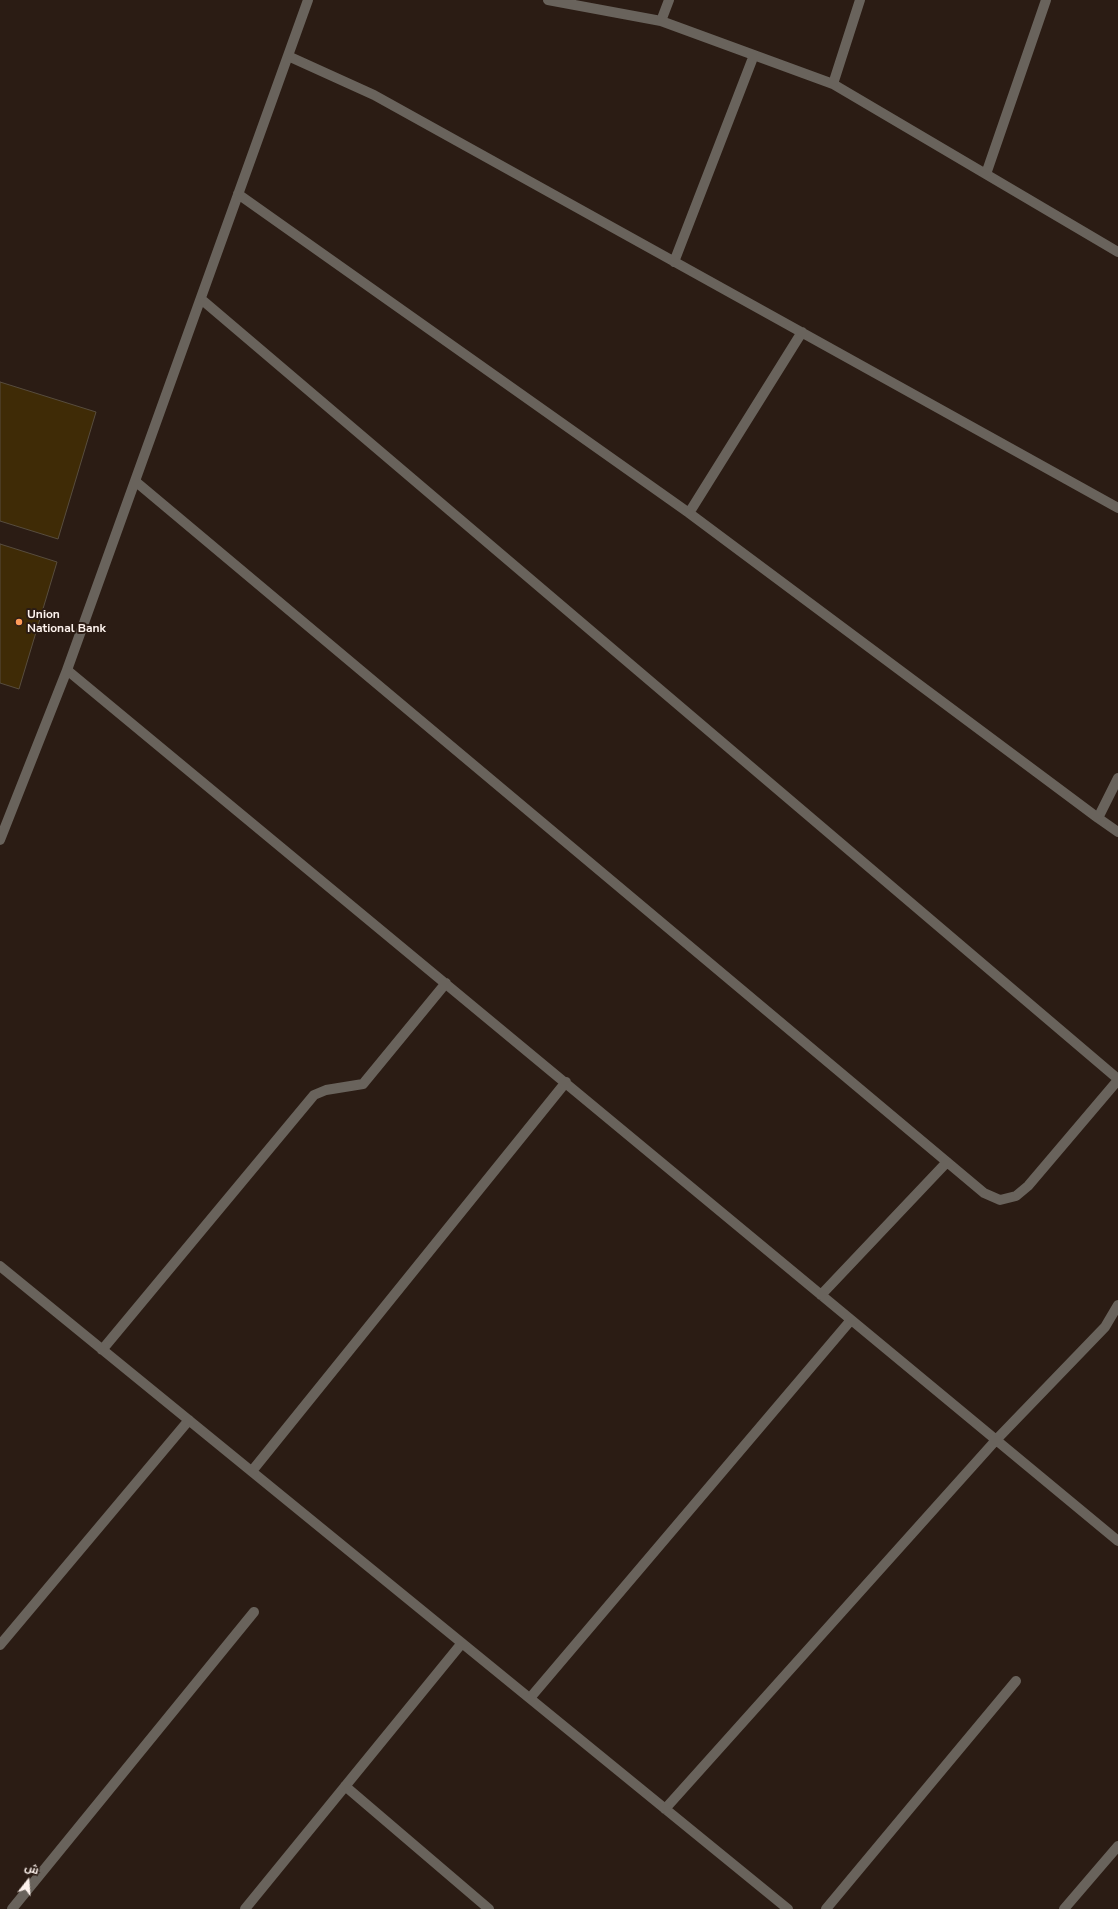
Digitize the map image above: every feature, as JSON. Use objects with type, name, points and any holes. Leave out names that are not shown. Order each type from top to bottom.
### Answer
[{"type":"street","points":[[0,840],[68,670],[308,0]]},
{"type":"street","points":[[548,0],[661,21],[833,84],[1118,252]]},
{"type":"street","points":[[661,21],[669,0]]},
{"type":"street","points":[[833,84],[860,0]]},
{"type":"street","points":[[986,174],[1046,0]]},
{"type":"street","points":[[674,262],[754,55]]},
{"type":"street","points":[[288,56],[374,95],[1118,508]]},
{"type":"street","points":[[238,194],[689,513],[1118,832]]},
{"type":"street","points":[[135,481],[984,1193],[1000,1200],[1016,1196],[1028,1186],[1118,1079],[201,299]]},
{"type":"street","points":[[689,513],[802,332]]},
{"type":"street","points":[[68,670],[1118,1541]]},
{"type":"street","points":[[1098,818],[1118,778]]},
{"type":"street","points":[[102,1350],[314,1095],[326,1090],[363,1084],[446,983]]},
{"type":"street","points":[[252,1471],[566,1082]]},
{"type":"street","points":[[821,1295],[947,1162]]},
{"type":"street","points":[[0,1266],[788,1909]]},
{"type":"street","points":[[665,1809],[996,1440],[1105,1327],[1118,1305]]},
{"type":"street","points":[[530,1698],[851,1320]]},
{"type":"street","points":[[0,1644],[189,1420]]},
{"type":"street","points":[[12,1909],[254,1612]]},
{"type":"street","points":[[245,1909],[462,1643]]},
{"type":"street","points":[[826,1909],[1016,1681]]},
{"type":"street","points":[[345,1786],[489,1909]]},
{"type":"street","points":[[1064,1909],[1118,1846]]},
{"type":"building","points":[[0,382],[96,412],[58,539],[0,521]]},
{"type":"building","name":"Union National Bank","points":[[0,544],[57,562],[19,689],[0,683]]},
{"type":"place","name":"Union National Bank","points":[[19,622]]}]
